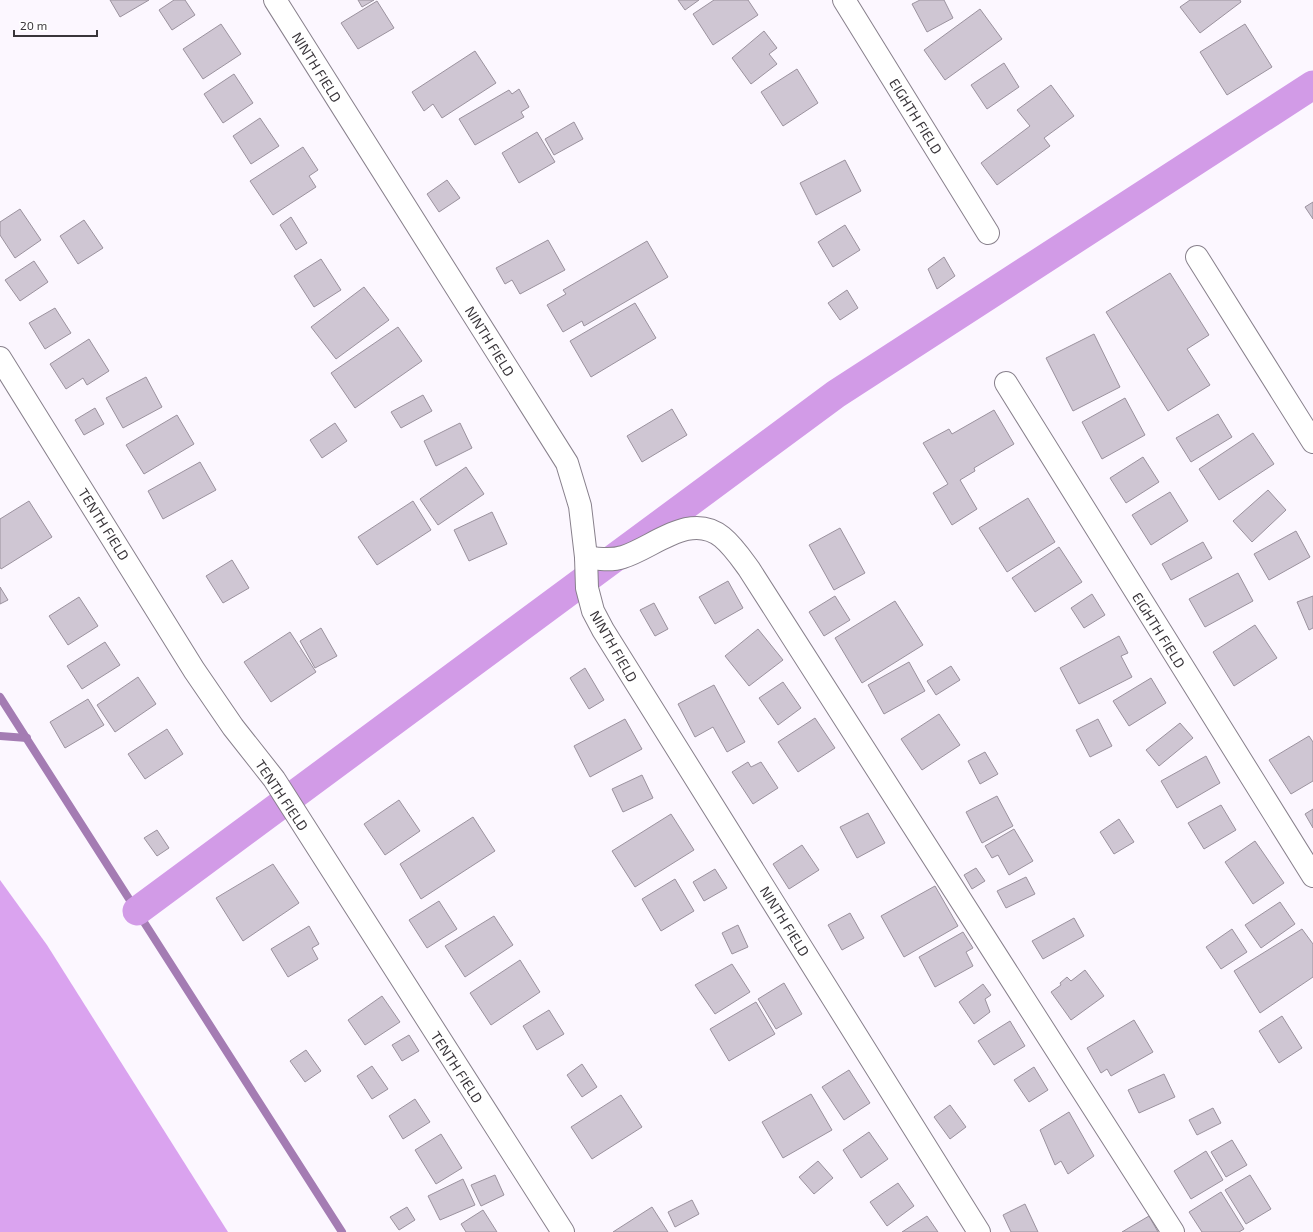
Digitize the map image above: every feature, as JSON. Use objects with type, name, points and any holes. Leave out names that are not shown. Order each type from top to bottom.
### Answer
[{"type":"street","name":"NINTH FIELD","points":[[275,0],[567,463],[580,506],[586,557],[587,588],[592,611],[979,1232]]},
{"type":"street","name":"EIGHTH FIELD","points":[[844,0],[988,233]]},
{"type":"street","points":[[1197,257],[1313,442]]},
{"type":"street","name":"TENTH FIELD","points":[[0,358],[194,670],[233,727],[274,780],[563,1232]]},
{"type":"street","name":"EIGHTH FIELD","points":[[1006,383],[1313,876]]},
{"type":"street","points":[[586,557],[607,560],[622,558],[674,532],[697,527],[709,530],[721,536],[732,546],[749,569],[1173,1232]]},
{"type":"shaded area","points":[[0,880],[47,945],[228,1232],[0,1232]]},
{"type":"building","points":[[110,0],[149,0],[120,17]]},
{"type":"building","points":[[174,0],[185,0],[195,15],[172,30],[159,10]]},
{"type":"building","points":[[358,0],[374,0],[362,7]]},
{"type":"building","points":[[678,0],[699,0],[685,10]]},
{"type":"building","points":[[714,0],[748,0],[758,15],[713,45],[693,14]]},
{"type":"building","points":[[920,0],[944,0],[953,18],[927,32],[912,4]]},
{"type":"building","points":[[1190,0],[1240,0],[1241,2],[1200,33],[1180,7]]},
{"type":"building","points":[[377,1],[394,28],[358,49],[341,23]]},
{"type":"building","points":[[980,9],[1002,39],[945,80],[924,50]]},
{"type":"building","points":[[221,24],[241,54],[203,79],[183,49]]},
{"type":"building","points":[[1245,24],[1272,67],[1227,95],[1200,52]]},
{"type":"building","points":[[764,31],[777,48],[769,54],[777,64],[751,84],[732,58]]},
{"type":"building","points":[[475,51],[496,83],[442,118],[433,104],[424,111],[412,92]]},
{"type":"building","points":[[1004,63],[1019,87],[987,109],[971,85]]},
{"type":"building","points":[[797,69],[818,103],[783,126],[761,92]]},
{"type":"building","points":[[234,74],[253,103],[223,123],[204,94]]},
{"type":"building","points":[[1051,85],[1074,116],[1044,138],[1050,146],[997,185],[981,163],[1030,126],[1017,110]]},
{"type":"building","points":[[519,89],[529,107],[521,112],[524,117],[475,145],[459,119],[509,90],[512,94]]},
{"type":"building","points":[[260,118],[279,146],[251,164],[233,136]]},
{"type":"building","points":[[574,122],[583,139],[554,155],[545,139]]},
{"type":"building","points":[[537,132],[555,162],[519,183],[502,153]]},
{"type":"building","points":[[303,147],[318,170],[309,176],[316,187],[273,215],[250,181]]},
{"type":"building","points":[[845,160],[861,191],[816,215],[800,183]]},
{"type":"building","points":[[447,180],[460,198],[439,212],[427,194]]},
{"type":"building","points":[[1313,202],[1313,219],[1305,207]]},
{"type":"building","points":[[20,209],[41,240],[15,258],[0,235],[0,222]]},
{"type":"building","points":[[291,217],[307,243],[296,250],[280,225]]},
{"type":"building","points":[[84,220],[103,248],[78,264],[60,236]]},
{"type":"building","points":[[845,225],[860,250],[833,267],[818,242]]},
{"type":"building","points":[[548,240],[565,270],[520,294],[512,280],[505,284],[496,268]]},
{"type":"building","points":[[647,241],[668,277],[584,326],[582,321],[563,332],[547,305],[566,294],[563,290]]},
{"type":"building","points":[[944,257],[955,276],[937,289],[928,269]]},
{"type":"building","points":[[321,259],[341,290],[314,307],[294,276]]},
{"type":"building","points":[[34,261],[48,282],[20,301],[5,280]]},
{"type":"building","points":[[1170,273],[1209,335],[1187,349],[1210,385],[1168,411],[1106,312]]},
{"type":"building","points":[[364,287],[389,320],[336,359],[311,327]]},
{"type":"building","points":[[847,290],[858,308],[840,320],[828,303]]},
{"type":"building","points":[[635,303],[656,338],[591,377],[570,341]]},
{"type":"building","points":[[55,308],[71,333],[45,349],[29,323]]},
{"type":"building","points":[[398,327],[422,361],[355,408],[331,373]]},
{"type":"building","points":[[1094,334],[1120,387],[1073,411],[1046,358]]},
{"type":"building","points":[[89,339],[109,371],[87,385],[83,378],[66,389],[50,364]]},
{"type":"building","points":[[146,377],[162,407],[123,428],[106,398]]},
{"type":"building","points":[[423,395],[432,411],[401,428],[391,412]]},
{"type":"building","points":[[1125,398],[1145,435],[1102,459],[1082,422]]},
{"type":"building","points":[[95,408],[104,424],[84,435],[75,420]]},
{"type":"building","points":[[672,409],[687,435],[642,462],[627,436]]},
{"type":"building","points":[[994,410],[1014,444],[974,468],[975,471],[960,480],[977,509],[952,525],[933,493],[948,484],[923,443],[949,429],[952,434]]},
{"type":"building","points":[[1218,414],[1232,437],[1191,462],[1176,438]]},
{"type":"building","points":[[177,415],[194,444],[144,474],[126,445]]},
{"type":"building","points":[[335,423],[347,441],[322,458],[310,440]]},
{"type":"building","points":[[460,423],[472,448],[436,466],[424,441]]},
{"type":"building","points":[[1253,433],[1274,464],[1219,500],[1199,469]]},
{"type":"building","points":[[1143,457],[1159,482],[1126,503],[1110,478]]},
{"type":"building","points":[[200,462],[216,490],[163,519],[148,491]]},
{"type":"building","points":[[466,467],[484,494],[438,525],[420,499]]},
{"type":"building","points":[[1268,490],[1286,510],[1252,542],[1233,521]]},
{"type":"building","points":[[1170,492],[1188,521],[1151,545],[1132,515]]},
{"type":"building","points":[[1028,498],[1055,542],[1007,572],[979,528]]},
{"type":"building","points":[[29,501],[52,537],[1,569],[0,519]]},
{"type":"building","points":[[413,501],[431,530],[377,565],[358,537]]},
{"type":"building","points":[[492,512],[507,544],[469,561],[454,530]]},
{"type":"building","points":[[840,528],[865,573],[834,590],[809,545]]},
{"type":"building","points":[[1296,531],[1310,557],[1269,580],[1254,554]]},
{"type":"building","points":[[1203,542],[1212,558],[1171,580],[1162,564]]},
{"type":"building","points":[[1059,547],[1082,582],[1035,612],[1012,578]]},
{"type":"building","points":[[232,560],[249,588],[223,603],[206,576]]},
{"type":"building","points":[[1238,573],[1253,601],[1205,627],[1189,599]]},
{"type":"building","points":[[728,581],[743,608],[715,624],[699,597]]},
{"type":"building","points":[[0,587],[8,600],[0,604]]},
{"type":"building","points":[[1092,594],[1105,615],[1084,628],[1071,608]]},
{"type":"building","points":[[835,596],[850,620],[824,636],[809,612]]},
{"type":"building","points":[[1313,596],[1313,628],[1309,630],[1297,602]]},
{"type":"building","points":[[79,597],[98,626],[68,645],[49,616]]},
{"type":"building","points":[[895,601],[923,645],[862,683],[835,638]]},
{"type":"building","points":[[654,603],[668,629],[655,636],[640,610]]},
{"type":"building","points":[[1255,625],[1277,658],[1234,686],[1213,652]]},
{"type":"building","points":[[321,628],[337,656],[315,668],[300,641]]},
{"type":"building","points":[[758,629],[783,660],[749,686],[725,656]]},
{"type":"building","points":[[290,632],[316,672],[271,702],[244,662]]},
{"type":"building","points":[[1119,636],[1128,653],[1121,656],[1132,677],[1079,704],[1060,668]]},
{"type":"building","points":[[105,642],[120,665],[82,689],[67,666]]},
{"type":"building","points":[[909,662],[925,691],[884,714],[868,685]]},
{"type":"building","points":[[951,666],[960,680],[936,695],[927,681]]},
{"type":"building","points":[[585,668],[604,700],[589,709],[570,678]]},
{"type":"building","points":[[138,677],[156,704],[115,732],[97,705]]},
{"type":"building","points":[[1151,678],[1166,703],[1129,726],[1113,701]]},
{"type":"building","points":[[783,682],[801,708],[778,725],[759,698]]},
{"type":"building","points":[[714,685],[745,742],[727,752],[713,727],[695,737],[678,704]]},
{"type":"building","points":[[88,699],[104,725],[65,748],[50,722]]},
{"type":"building","points":[[939,714],[960,745],[922,770],[901,739]]},
{"type":"building","points":[[815,718],[835,748],[798,772],[778,742]]},
{"type":"building","points":[[625,719],[642,749],[590,777],[574,746]]},
{"type":"building","points":[[1098,719],[1112,746],[1090,757],[1076,730]]},
{"type":"building","points":[[1180,723],[1193,738],[1159,766],[1146,750]]},
{"type":"building","points":[[167,729],[183,754],[145,779],[128,754]]},
{"type":"building","points":[[1309,736],[1313,742],[1313,781],[1291,794],[1269,760]]},
{"type":"building","points":[[985,752],[998,774],[980,784],[968,761]]},
{"type":"building","points":[[1206,756],[1220,783],[1177,808],[1161,781]]},
{"type":"building","points":[[748,762],[751,767],[761,762],[778,788],[753,804],[732,772]]},
{"type":"building","points":[[642,775],[653,798],[623,812],[612,789]]},
{"type":"building","points":[[997,796],[1013,826],[982,843],[966,812]]},
{"type":"building","points":[[399,800],[420,831],[385,855],[364,824]]},
{"type":"building","points":[[1221,805],[1236,830],[1204,849],[1188,823]]},
{"type":"building","points":[[1313,809],[1313,828],[1305,814]]},
{"type":"building","points":[[868,813],[885,843],[857,858],[840,827]]},
{"type":"building","points":[[671,814],[694,850],[635,887],[612,851]]},
{"type":"building","points":[[473,817],[495,851],[421,899],[400,864]]},
{"type":"building","points":[[1119,819],[1134,842],[1114,854],[1100,832]]},
{"type":"building","points":[[1014,829],[1033,861],[1009,875],[998,855],[992,858],[985,846]]},
{"type":"building","points":[[157,830],[169,848],[157,856],[144,838]]},
{"type":"building","points":[[1255,841],[1284,883],[1253,904],[1225,862]]},
{"type":"building","points":[[802,845],[819,870],[789,889],[773,864]]},
{"type":"building","points":[[273,864],[299,903],[243,941],[216,898]]},
{"type":"building","points":[[976,868],[985,881],[972,889],[964,875]]},
{"type":"building","points":[[715,869],[727,888],[704,901],[693,882]]},
{"type":"building","points":[[1026,877],[1035,894],[1006,908],[997,891]]},
{"type":"building","points":[[675,879],[694,911],[661,931],[642,899]]},
{"type":"building","points":[[935,886],[958,926],[904,957],[881,916]]},
{"type":"building","points":[[439,901],[457,929],[427,948],[409,920]]},
{"type":"building","points":[[1280,902],[1295,924],[1261,948],[1245,925]]},
{"type":"building","points":[[850,913],[864,938],[842,950],[828,925]]},
{"type":"building","points":[[494,916],[513,945],[465,977],[445,946]]},
{"type":"building","points":[[1074,918],[1084,936],[1043,959],[1032,941]]},
{"type":"building","points":[[738,925],[748,947],[732,954],[722,933]]},
{"type":"building","points":[[309,926],[319,944],[312,948],[318,959],[288,977],[271,949]]},
{"type":"building","points":[[1232,929],[1247,952],[1221,969],[1206,947]]},
{"type":"building","points":[[1302,929],[1313,944],[1313,977],[1260,1013],[1234,971]]},
{"type":"building","points":[[963,932],[973,948],[966,952],[973,966],[935,987],[919,957]]},
{"type":"building","points":[[520,960],[540,992],[491,1025],[470,993]]},
{"type":"building","points":[[732,964],[750,992],[715,1014],[695,985]]},
{"type":"building","points":[[1085,970],[1104,996],[1071,1020],[1051,992],[1061,985],[1060,983],[1067,977],[1071,981]]},
{"type":"building","points":[[784,983],[802,1014],[776,1029],[758,999]]},
{"type":"building","points":[[983,984],[991,995],[985,999],[990,1012],[974,1024],[959,1002]]},
{"type":"building","points":[[382,996],[400,1022],[365,1045],[348,1020]]},
{"type":"building","points":[[756,1002],[775,1034],[729,1061],[710,1029]]},
{"type":"building","points":[[549,1010],[564,1034],[537,1050],[523,1026]]},
{"type":"building","points":[[1282,1016],[1302,1048],[1279,1063],[1259,1031]]},
{"type":"building","points":[[1134,1020],[1153,1052],[1111,1076],[1107,1069],[1101,1073],[1087,1048]]},
{"type":"building","points":[[1010,1021],[1025,1046],[994,1065],[978,1041]]},
{"type":"building","points":[[409,1035],[419,1051],[402,1061],[392,1045]]},
{"type":"building","points":[[306,1050],[321,1071],[305,1082],[290,1061]]},
{"type":"building","points":[[582,1064],[597,1087],[582,1097],[567,1075]]},
{"type":"building","points":[[372,1066],[388,1089],[372,1099],[357,1076]]},
{"type":"building","points":[[1034,1067],[1048,1090],[1029,1102],[1014,1080]]},
{"type":"building","points":[[849,1070],[870,1103],[844,1120],[822,1087]]},
{"type":"building","points":[[1164,1074],[1175,1097],[1139,1113],[1128,1090]]},
{"type":"building","points":[[811,1094],[832,1130],[783,1158],[762,1122]]},
{"type":"building","points":[[621,1095],[642,1127],[592,1159],[571,1127]]},
{"type":"building","points":[[415,1099],[430,1122],[403,1139],[389,1116]]},
{"type":"building","points":[[950,1105],[966,1127],[950,1139],[934,1117]]},
{"type":"building","points":[[1213,1108],[1221,1123],[1197,1135],[1189,1120]]},
{"type":"building","points":[[1069,1112],[1094,1156],[1068,1174],[1061,1161],[1055,1165],[1040,1130]]},
{"type":"building","points":[[869,1132],[888,1159],[861,1178],[843,1150]]},
{"type":"building","points":[[441,1134],[462,1168],[436,1184],[415,1150]]},
{"type":"building","points":[[1232,1140],[1247,1165],[1226,1177],[1211,1152]]},
{"type":"building","points":[[1206,1151],[1223,1180],[1191,1199],[1174,1171]]},
{"type":"building","points":[[818,1161],[833,1178],[814,1194],[799,1177]]},
{"type":"building","points":[[495,1175],[504,1195],[481,1206],[471,1185]]},
{"type":"building","points":[[1250,1175],[1271,1209],[1246,1224],[1225,1190]]},
{"type":"building","points":[[463,1179],[475,1205],[440,1220],[428,1196]]},
{"type":"building","points":[[898,1183],[914,1206],[887,1226],[870,1202]]},
{"type":"building","points":[[1221,1192],[1244,1229],[1239,1232],[1202,1232],[1189,1212]]},
{"type":"building","points":[[692,1200],[699,1214],[675,1227],[668,1212]]},
{"type":"building","points":[[1025,1204],[1038,1232],[1011,1232],[1003,1215]]},
{"type":"building","points":[[407,1207],[415,1220],[399,1230],[390,1217]]},
{"type":"building","points":[[652,1207],[668,1232],[613,1232]]},
{"type":"building","points":[[483,1210],[497,1232],[466,1232],[461,1224]]},
{"type":"building","points":[[927,1216],[938,1232],[902,1232]]},
{"type":"building","points":[[1149,1216],[1158,1232],[1122,1232]]},
{"type":"waterway","points":[[137,911],[836,394],[1313,85]]},
{"type":"waterway","points":[[0,697],[342,1232]]},
{"type":"waterway","points":[[0,736],[27,738]]}]
